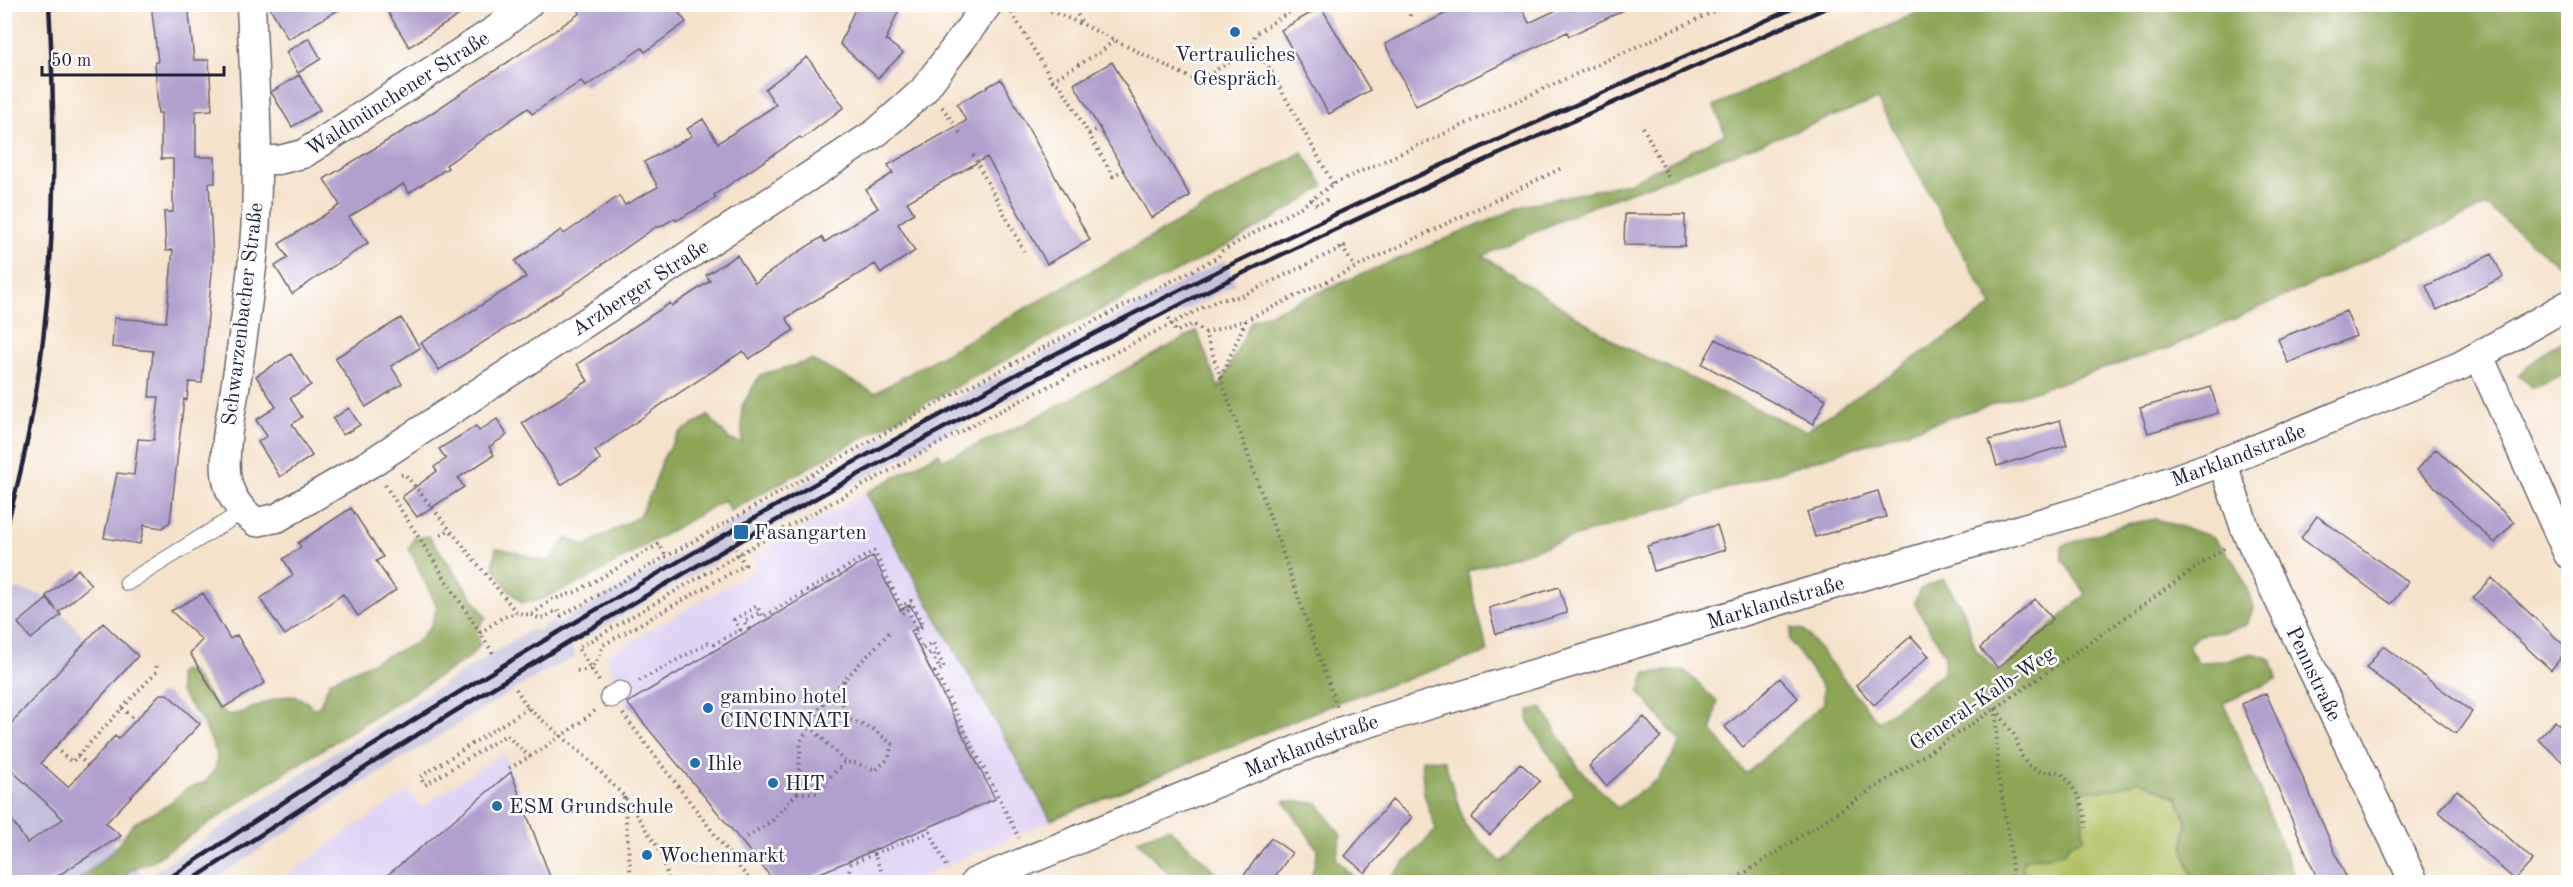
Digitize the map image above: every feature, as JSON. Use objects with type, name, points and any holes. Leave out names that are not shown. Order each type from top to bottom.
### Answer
[{"type":"street","name":"Schwarzenbacher Straße","points":[[249,517],[233,498],[226,476],[226,446],[253,256],[257,160],[251,4]]},
{"type":"street","name":"Waldmünchener Straße","points":[[257,160],[279,160],[303,154],[497,29],[528,4]]},
{"type":"street","name":"Arzberger Straße","points":[[249,517],[277,518],[371,463],[877,132],[928,85],[988,4]]},
{"type":"street","name":"Marklandstraße","points":[[975,882],[1345,730],[2118,500],[2351,411],[2479,356],[2568,305]]},
{"type":"street","points":[[2479,356],[2568,554]]},
{"type":"street","name":"Pennstraße","points":[[2222,461],[2246,531],[2414,882]]},
{"type":"lane","points":[[127,583],[249,517]]},
{"type":"path","points":[[1008,4],[1052,80],[1061,86],[1113,176],[1124,169]]},
{"type":"path","points":[[1034,4],[1082,24],[1197,81],[1252,50],[1255,34],[1302,4]]},
{"type":"path","points":[[1072,4],[1082,24]]},
{"type":"path","points":[[1410,16],[1411,4]]},
{"type":"path","points":[[480,633],[503,617],[517,613],[541,619],[557,610],[561,616],[945,399],[1218,258],[1222,251],[1333,184],[1391,162],[1731,4]]},
{"type":"path","points":[[1052,80],[1102,51],[1114,40]]},
{"type":"path","points":[[1252,50],[1267,64],[1333,184]]},
{"type":"path","points":[[928,85],[962,136]]},
{"type":"path","points":[[1089,134],[1101,127]]},
{"type":"path","points":[[1644,127],[1669,178]]},
{"type":"path","points":[[973,155],[1024,251]]},
{"type":"path","points":[[1205,333],[1246,320],[1354,266],[1564,167]]},
{"type":"path","points":[[1312,198],[1317,205],[1328,199]]},
{"type":"path","points":[[594,675],[577,646],[738,551],[965,429],[1218,300],[1242,296],[1349,244]]},
{"type":"path","points":[[1342,247],[1354,266]]},
{"type":"path","points":[[1169,318],[1176,332],[1193,324],[1205,333],[1345,730]]},
{"type":"path","points":[[1220,377],[1246,320]]},
{"type":"path","points":[[396,475],[405,474],[517,613]]},
{"type":"path","points":[[379,476],[494,653]]},
{"type":"path","points":[[441,535],[450,529]]},
{"type":"path","name":"General-Kalb-Weg","points":[[1731,882],[1996,708],[2246,531]]},
{"type":"path","points":[[531,615],[551,600],[576,592],[659,544],[666,556]]},
{"type":"path","points":[[577,671],[591,669],[603,645],[745,565],[738,551]]},
{"type":"path","points":[[509,768],[530,758],[562,736],[616,694],[708,643],[714,644],[740,630],[734,620],[757,606],[763,617],[874,551],[901,606],[911,601],[923,626],[914,631],[922,649],[933,643],[945,668],[940,668],[935,672],[1020,840]]},
{"type":"path","points":[[902,614],[908,610],[917,628]]},
{"type":"path","points":[[749,629],[744,621],[759,613]]},
{"type":"path","points":[[747,837],[773,820],[797,794],[801,741],[825,700],[889,633]]},
{"type":"path","points":[[923,656],[932,652],[940,668]]},
{"type":"path","points":[[55,748],[72,762],[157,671],[156,662]]},
{"type":"path","points":[[810,726],[844,762],[876,770],[889,758],[892,744],[874,730],[851,720],[841,702],[843,680]]},
{"type":"path","points":[[516,689],[528,708],[562,736],[624,796],[662,854],[669,882]]},
{"type":"path","points":[[616,694],[751,882]]},
{"type":"path","points":[[122,708],[135,720]]},
{"type":"path","points":[[528,708],[420,777],[425,785],[506,735],[530,758]]},
{"type":"path","points":[[1996,708],[2016,738],[2021,755],[2028,766],[2041,772],[2060,772],[2069,781],[2085,809],[2086,828]]},
{"type":"path","points":[[1996,708],[1998,775],[2010,837],[2013,882]]},
{"type":"path","points":[[78,756],[88,766]]},
{"type":"path","points":[[797,794],[817,793],[824,788],[826,781],[844,762]]},
{"type":"path","points":[[624,796],[633,882]]},
{"type":"path","points":[[846,882],[851,864],[930,832],[948,870]]},
{"type":"path","points":[[874,854],[886,882]]},
{"type":"shaded area","points":[[1225,260],[1236,284],[960,425],[765,533],[571,646],[576,657],[540,674],[353,789],[210,882],[138,882],[141,879],[134,882],[5,882],[4,619],[16,589],[46,596],[87,640],[103,623],[138,656],[41,763],[121,836],[112,842],[145,878],[333,753],[530,630],[539,630],[554,620],[557,624],[948,403]]},
{"type":"shaded area","points":[[866,493],[1051,820],[909,882],[775,882],[626,703],[605,656],[757,569],[754,556]]},
{"type":"shaded area","points":[[503,752],[552,882],[277,882],[352,828],[409,791],[422,807]]},
{"type":"green space","points":[[1936,4],[2568,5],[2568,271],[2487,206],[2169,348],[1467,571],[1488,652],[1341,701],[1051,820],[866,493],[939,453],[943,460],[1026,423],[1197,331],[1219,389],[1251,321],[1526,205],[1631,182],[1725,134],[1714,106]],"holes":[[[1877,100],[1992,306],[1805,431],[1622,346],[1483,256],[1583,210]]]},
{"type":"green space","points":[[1302,152],[1324,186],[1295,205],[1205,257],[993,367],[730,511],[724,500],[584,581],[536,601],[522,603],[508,589],[493,565],[496,548],[550,561],[567,538],[585,546],[638,517],[652,491],[663,458],[679,433],[708,416],[730,440],[742,443],[742,406],[760,375],[812,360],[875,393]]},
{"type":"green space","points":[[2568,338],[2568,372],[2533,388],[2519,375],[2548,349]]},
{"type":"green space","points":[[2156,519],[2213,537],[2236,564],[2254,606],[2247,625],[2199,635],[2187,646],[2198,662],[2226,661],[2253,653],[2271,659],[2277,679],[2224,703],[2297,882],[2192,882],[2183,846],[2187,824],[2178,797],[2139,780],[2115,789],[2080,791],[2084,839],[2069,844],[2064,853],[2023,860],[2024,882],[1386,882],[1436,830],[1424,794],[1421,759],[1444,760],[1465,825],[1501,862],[1574,794],[1528,721],[1529,710],[1542,708],[1578,767],[1617,808],[1658,779],[1681,743],[1639,692],[1646,673],[1684,670],[1717,702],[1712,731],[1746,774],[1824,703],[1823,688],[1790,640],[1791,628],[1804,630],[1878,722],[1944,672],[1945,654],[1914,603],[1920,589],[1943,579],[1963,609],[1976,650],[1999,672],[2086,594],[2062,559],[2062,546],[2126,524]]},
{"type":"green space","points":[[429,536],[486,617],[476,631],[480,644],[470,657],[275,779],[151,862],[130,870],[114,882],[76,882],[113,851],[134,823],[168,805],[186,789],[206,782],[216,768],[217,754],[202,721],[180,692],[178,675],[183,670],[191,672],[216,705],[228,715],[282,697],[293,696],[313,708],[319,707],[330,681],[416,643],[431,626],[437,607],[409,549],[414,538]]},
{"type":"green space","points":[[2139,780],[2177,797],[2187,824],[2183,846],[2192,882],[2024,882],[2023,860],[2064,853],[2069,844],[2084,839],[2080,791],[2115,789]]},
{"type":"green space","points":[[1284,801],[1318,803],[1341,836],[1336,859],[1358,882],[1303,882],[1312,874],[1318,850]]},
{"type":"green space","points":[[1169,828],[1221,877],[1219,882],[1176,882],[1137,840]]},
{"type":"building","points":[[151,4],[188,4],[194,60],[209,60],[212,110],[196,111],[196,157],[215,157],[215,183],[209,183],[213,260],[202,383],[189,382],[187,400],[184,399],[170,522],[162,528],[144,525],[140,544],[104,538],[117,473],[134,475],[138,439],[154,440],[159,397],[149,397],[153,351],[112,347],[114,318],[166,322],[173,250],[166,251],[164,212],[173,212],[173,159],[161,159],[161,113],[158,113],[155,62],[158,62]]},
{"type":"building","points":[[268,4],[349,4],[288,39]]},
{"type":"building","points":[[383,4],[477,4],[409,47]]},
{"type":"building","points":[[574,4],[672,4],[686,22],[645,52],[642,48],[585,87],[581,81],[532,114],[528,108],[446,165],[448,168],[409,193],[403,184],[349,217],[368,243],[292,294],[275,266],[288,258],[279,244],[340,205],[324,179],[418,122],[580,13]]},
{"type":"building","points":[[857,4],[901,4],[886,40],[903,53],[878,78],[840,44]]},
{"type":"building","points":[[1464,4],[1520,4],[1529,23],[1569,4],[1637,4],[1569,36],[1567,32],[1416,106],[1385,44]]},
{"type":"building","points":[[1321,7],[1370,90],[1329,114],[1281,30]]},
{"type":"building","points":[[309,38],[321,59],[298,73],[286,52]]},
{"type":"building","points":[[807,57],[844,107],[802,139],[800,137],[714,195],[716,198],[676,221],[675,218],[658,228],[657,226],[562,293],[439,370],[421,343],[526,277],[515,261],[561,230],[564,234],[619,196],[625,205],[658,187],[644,162],[692,136],[687,129],[703,119],[718,143],[776,105],[765,89]]},
{"type":"building","points":[[1112,62],[1190,196],[1151,218],[1074,84]]},
{"type":"building","points":[[299,75],[320,110],[292,127],[271,92]]},
{"type":"building","points":[[1001,79],[1090,240],[1047,264],[987,157],[907,202],[914,213],[898,224],[915,251],[881,273],[875,264],[786,318],[794,330],[749,359],[743,351],[656,408],[595,451],[601,460],[561,485],[522,423],[588,381],[577,364],[670,303],[672,306],[710,281],[706,275],[737,255],[755,283],[822,237],[825,242],[878,208],[866,190],[893,173],[888,165],[966,121],[957,104]]},
{"type":"building","points":[[1625,214],[1685,215],[1685,246],[1624,245]]},
{"type":"building","points":[[2492,254],[2503,277],[2437,310],[2426,286]]},
{"type":"building","points":[[2346,311],[2356,336],[2288,363],[2278,339]]},
{"type":"building","points":[[401,318],[420,348],[391,366],[402,384],[366,407],[335,358]]},
{"type":"building","points":[[1716,339],[1826,399],[1813,424],[1702,364]]},
{"type":"building","points":[[291,354],[311,385],[290,398],[302,417],[292,424],[312,456],[280,477],[258,442],[267,436],[256,420],[276,407],[256,376]]},
{"type":"building","points":[[2211,387],[2218,413],[2148,433],[2140,408]]},
{"type":"building","points":[[349,408],[360,425],[343,435],[333,419]]},
{"type":"building","points":[[497,419],[507,435],[489,447],[494,455],[458,478],[464,487],[417,517],[402,497],[437,471],[434,467],[446,459],[439,449],[476,426],[479,431]]},
{"type":"building","points":[[2060,420],[2067,445],[1997,466],[1989,440]]},
{"type":"building","points":[[2436,449],[2514,522],[2495,543],[2417,470]]},
{"type":"building","points":[[1878,491],[1886,517],[1815,537],[1807,512]]},
{"type":"building","points":[[351,508],[383,557],[376,561],[396,590],[358,616],[343,594],[285,635],[260,599],[293,575],[283,559],[301,547],[298,543]]},
{"type":"building","points":[[2317,516],[2408,582],[2391,604],[2301,538]]},
{"type":"building","points":[[1717,525],[1725,550],[1654,571],[1647,546]]},
{"type":"building","points":[[873,556],[900,610],[910,605],[921,626],[911,631],[995,799],[799,882],[775,882],[627,703]]},
{"type":"building","points":[[78,569],[91,585],[59,612],[61,615],[31,639],[18,623],[47,599],[57,611],[46,596]]},
{"type":"building","points":[[2492,578],[2568,649],[2551,670],[2473,598]]},
{"type":"building","points":[[1559,587],[1567,613],[1496,634],[1489,608]]},
{"type":"building","points":[[203,593],[230,639],[237,635],[265,683],[223,708],[190,653],[202,640],[171,611]]},
{"type":"building","points":[[2035,599],[2053,619],[1998,668],[1980,648]]},
{"type":"building","points":[[103,623],[138,656],[41,763],[68,787],[115,736],[118,739],[160,694],[167,694],[200,724],[106,823],[121,836],[48,882],[4,882],[4,808],[27,843],[63,819],[4,763],[4,731]]},
{"type":"building","points":[[1911,636],[1929,656],[1874,705],[1856,685]]},
{"type":"building","points":[[2383,646],[2472,712],[2456,734],[2366,668]]},
{"type":"building","points":[[1780,678],[1798,698],[1743,747],[1725,727]]},
{"type":"building","points":[[2266,693],[2348,882],[2319,882],[2310,862],[2242,704]]},
{"type":"building","points":[[1644,717],[1661,737],[1606,786],[1589,766]]},
{"type":"building","points":[[2555,721],[2568,734],[2568,767],[2538,739]]},
{"type":"building","points":[[1520,763],[1540,781],[1490,835],[1471,818]]},
{"type":"building","name":"ESM Grundschule","points":[[511,772],[552,882],[379,882],[431,839]]},
{"type":"building","points":[[2457,790],[2533,860],[2515,880],[2438,811]]},
{"type":"building","points":[[1392,800],[1412,817],[1365,873],[1345,856]]},
{"type":"building","points":[[1271,838],[1292,853],[1271,882],[1239,882]]},
{"type":"railway","points":[[4,535],[21,470],[34,404],[49,271],[53,205],[49,4]]},
{"type":"railway","points":[[163,882],[320,778],[670,566],[1005,380],[1118,321],[1303,230],[1516,131],[1803,4]]},
{"type":"railway","points":[[189,882],[518,672],[743,540],[971,414],[1237,276],[1385,206],[1835,4]]},
{"type":"place","name":"Vertrauliches Gespräch","points":[[1235,32]]},
{"type":"place","name":"Fasangarten","points":[[741,532]]},
{"type":"place","name":"gambino hotel CINCINNATI","points":[[708,708]]},
{"type":"place","name":"Ihle","points":[[695,763]]},
{"type":"place","name":"HIT","points":[[773,783]]},
{"type":"place","name":"ESM Grundschule","points":[[497,806]]},
{"type":"place","name":"Wochenmarkt","points":[[647,855]]}]
